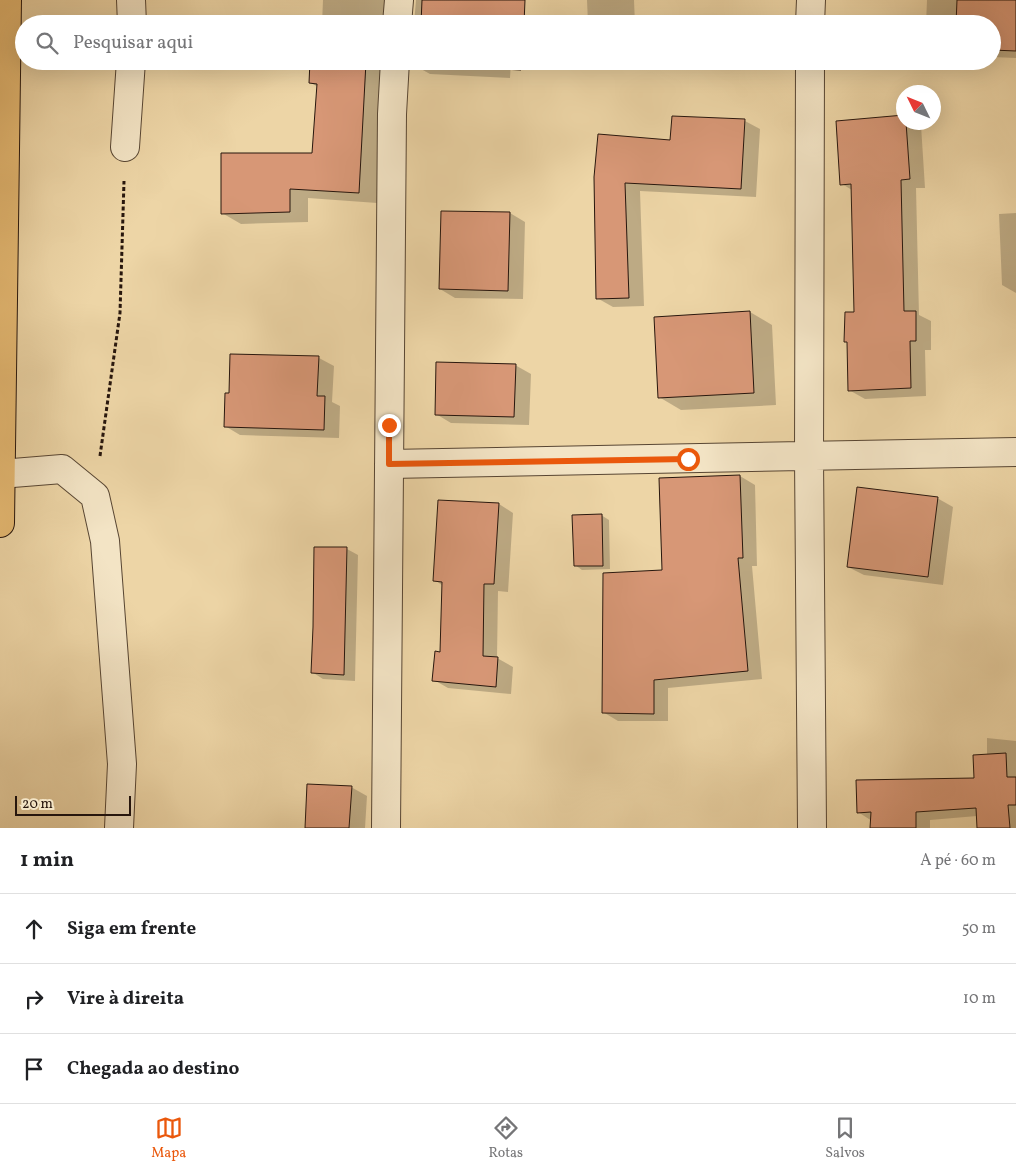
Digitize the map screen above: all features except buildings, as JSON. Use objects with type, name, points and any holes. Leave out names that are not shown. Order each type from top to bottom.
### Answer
[{"type":"highway","points":[[0,523],[7,0]]},
{"type":"street","points":[[131,0],[132,15]]},
{"type":"street","points":[[398,15],[399,0]]},
{"type":"street","points":[[810,15],[811,0]]},
{"type":"street","points":[[124,147],[130,70]]},
{"type":"street","points":[[386,828],[392,114],[394,70]]},
{"type":"street","points":[[810,70],[808,457],[812,828]]},
{"type":"street","points":[[389,464],[1016,452]]},
{"type":"street","points":[[0,474],[62,469],[95,496],[104,541],[122,764],[119,828]]},
{"type":"path","points":[[95,496],[120,313],[124,147]]},
{"type":"route","points":[[389,425],[389,464],[688,459]]}]
